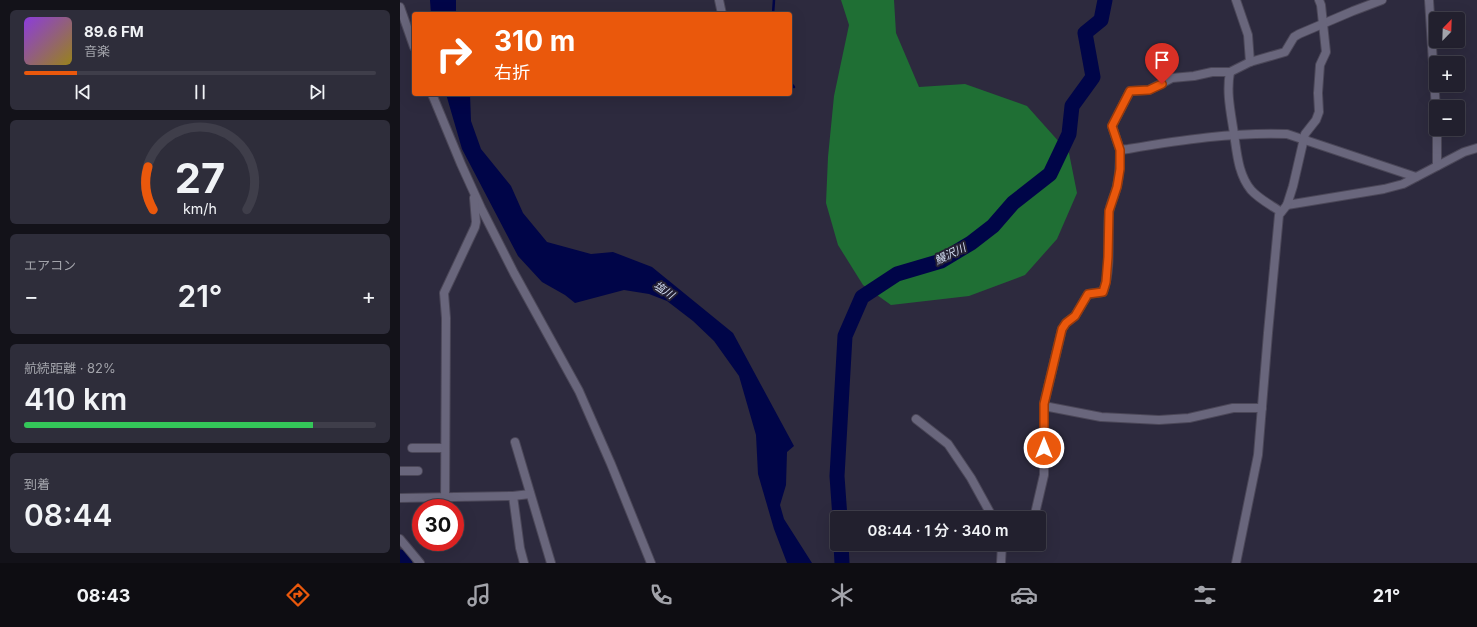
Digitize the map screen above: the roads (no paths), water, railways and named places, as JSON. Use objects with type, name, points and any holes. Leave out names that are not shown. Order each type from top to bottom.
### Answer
[{"type":"street","points":[[719,0],[722,12]]},
{"type":"street","points":[[1236,0],[1248,35],[1250,62]]},
{"type":"street","points":[[1236,563],[1258,455],[1279,215],[1287,205],[1305,134],[1316,120],[1319,112],[1318,94],[1320,65],[1326,52],[1321,5],[1319,0]]},
{"type":"street","points":[[1036,511],[1044,475],[1044,406],[1062,329],[1066,323],[1075,316],[1088,294],[1103,292],[1106,282],[1109,245],[1109,211],[1117,187],[1120,169],[1120,150],[1112,126],[1130,91],[1149,90],[1172,78],[1194,76],[1212,72],[1230,72],[1250,62],[1285,52],[1294,37],[1299,34],[1382,0]]},
{"type":"street","points":[[1429,0],[1435,100]]},
{"type":"street","points":[[400,7],[412,42]]},
{"type":"street","points":[[1230,72],[1228,98],[1240,169],[1251,190],[1262,200],[1281,212]]},
{"type":"street","points":[[433,96],[473,192],[517,279],[579,391],[651,563]]},
{"type":"street","points":[[1120,150],[1128,150],[1170,142],[1234,135],[1265,133],[1287,134],[1416,177]]},
{"type":"street","points":[[1437,136],[1437,166]]},
{"type":"street","points":[[1287,205],[1384,189],[1403,184],[1464,152],[1477,148]]},
{"type":"street","points":[[445,497],[446,318],[444,293],[475,227],[476,222],[473,192]]},
{"type":"street","points":[[1044,406],[1101,417],[1159,420],[1189,418],[1233,408],[1262,408]]},
{"type":"street","points":[[916,419],[948,444],[971,478],[989,511]]},
{"type":"street","points":[[515,442],[551,563]]},
{"type":"street","points":[[412,448],[445,448]]},
{"type":"street","points":[[400,471],[418,471]]},
{"type":"street","points":[[400,498],[512,496],[530,494]]},
{"type":"street","points":[[512,496],[521,563]]},
{"type":"street","points":[[400,539],[420,563]]},
{"type":"street","points":[[520,550],[524,563]]},
{"type":"street","points":[[1001,563],[1002,551]]},
{"type":"water","points":[[430,0],[456,0],[456,12],[431,12]]},
{"type":"water","name":"塩川","points":[[447,96],[470,96],[471,121],[481,149],[511,186],[523,213],[547,242],[591,254],[613,252],[652,267],[733,333],[794,446],[787,452],[786,485],[780,505],[784,519],[812,563],[787,563],[774,529],[758,474],[756,435],[739,376],[714,341],[693,321],[667,301],[649,294],[624,290],[575,303],[565,295],[542,282],[518,256],[462,149]]},
{"type":"waterway","points":[[773,12],[774,0]]},
{"type":"waterway","name":"鰻沢川","points":[[840,511],[837,476],[845,336],[862,297],[897,274],[941,261],[971,243],[993,226],[1013,203],[1050,174],[1069,134],[1072,106],[1093,77],[1085,33],[1101,20],[1105,0]]},
{"type":"waterway","name":"鰻沢川","points":[[841,551],[842,563]]},
{"type":"waterway","points":[[400,557],[405,563]]}]
